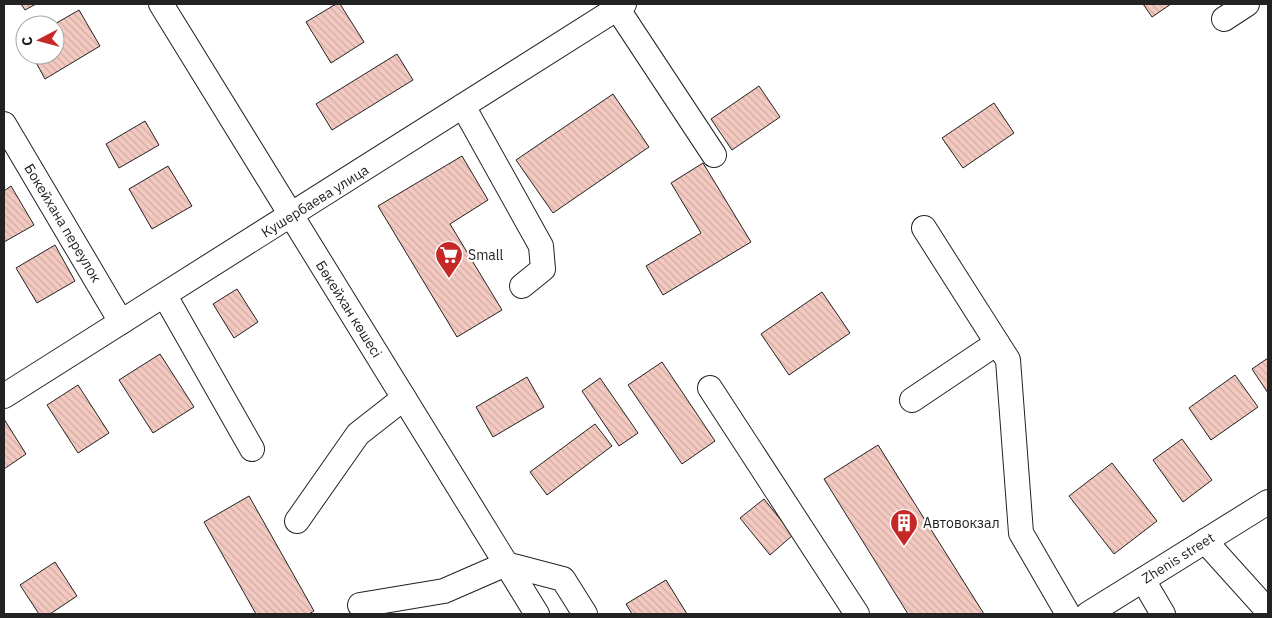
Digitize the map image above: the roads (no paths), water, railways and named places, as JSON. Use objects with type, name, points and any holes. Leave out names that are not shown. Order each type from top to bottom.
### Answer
[{"type":"street","name":"Бөкейхан көшесі","points":[[161,4],[537,614]]},
{"type":"street","points":[[1224,19],[1247,4]]},
{"type":"street","name":"Кушербаева улица","points":[[4,396],[292,216],[621,6]]},
{"type":"street","points":[[621,6],[714,155]]},
{"type":"street","points":[[463,106],[540,246],[543,269],[522,286]]},
{"type":"street","name":"Бокейхана переулок","points":[[4,124],[122,322]]},
{"type":"street","points":[[924,228],[1008,360],[1021,533],[1068,614]]},
{"type":"street","points":[[165,296],[252,450]]},
{"type":"street","points":[[912,400],[997,343]]},
{"type":"street","points":[[710,388],[849,611]]},
{"type":"street","points":[[297,521],[358,434],[404,398]]},
{"type":"street","name":"Zhenis street","points":[[1088,614],[1268,502]]},
{"type":"street","points":[[1205,541],[1268,611]]},
{"type":"street","points":[[360,605],[444,591],[506,564],[563,579],[585,614]]},
{"type":"street","points":[[1143,580],[1163,614]]},
{"type":"place","name":"Small","points":[[449,279]]},
{"type":"place","name":"Автовокзал","points":[[904,547]]}]
